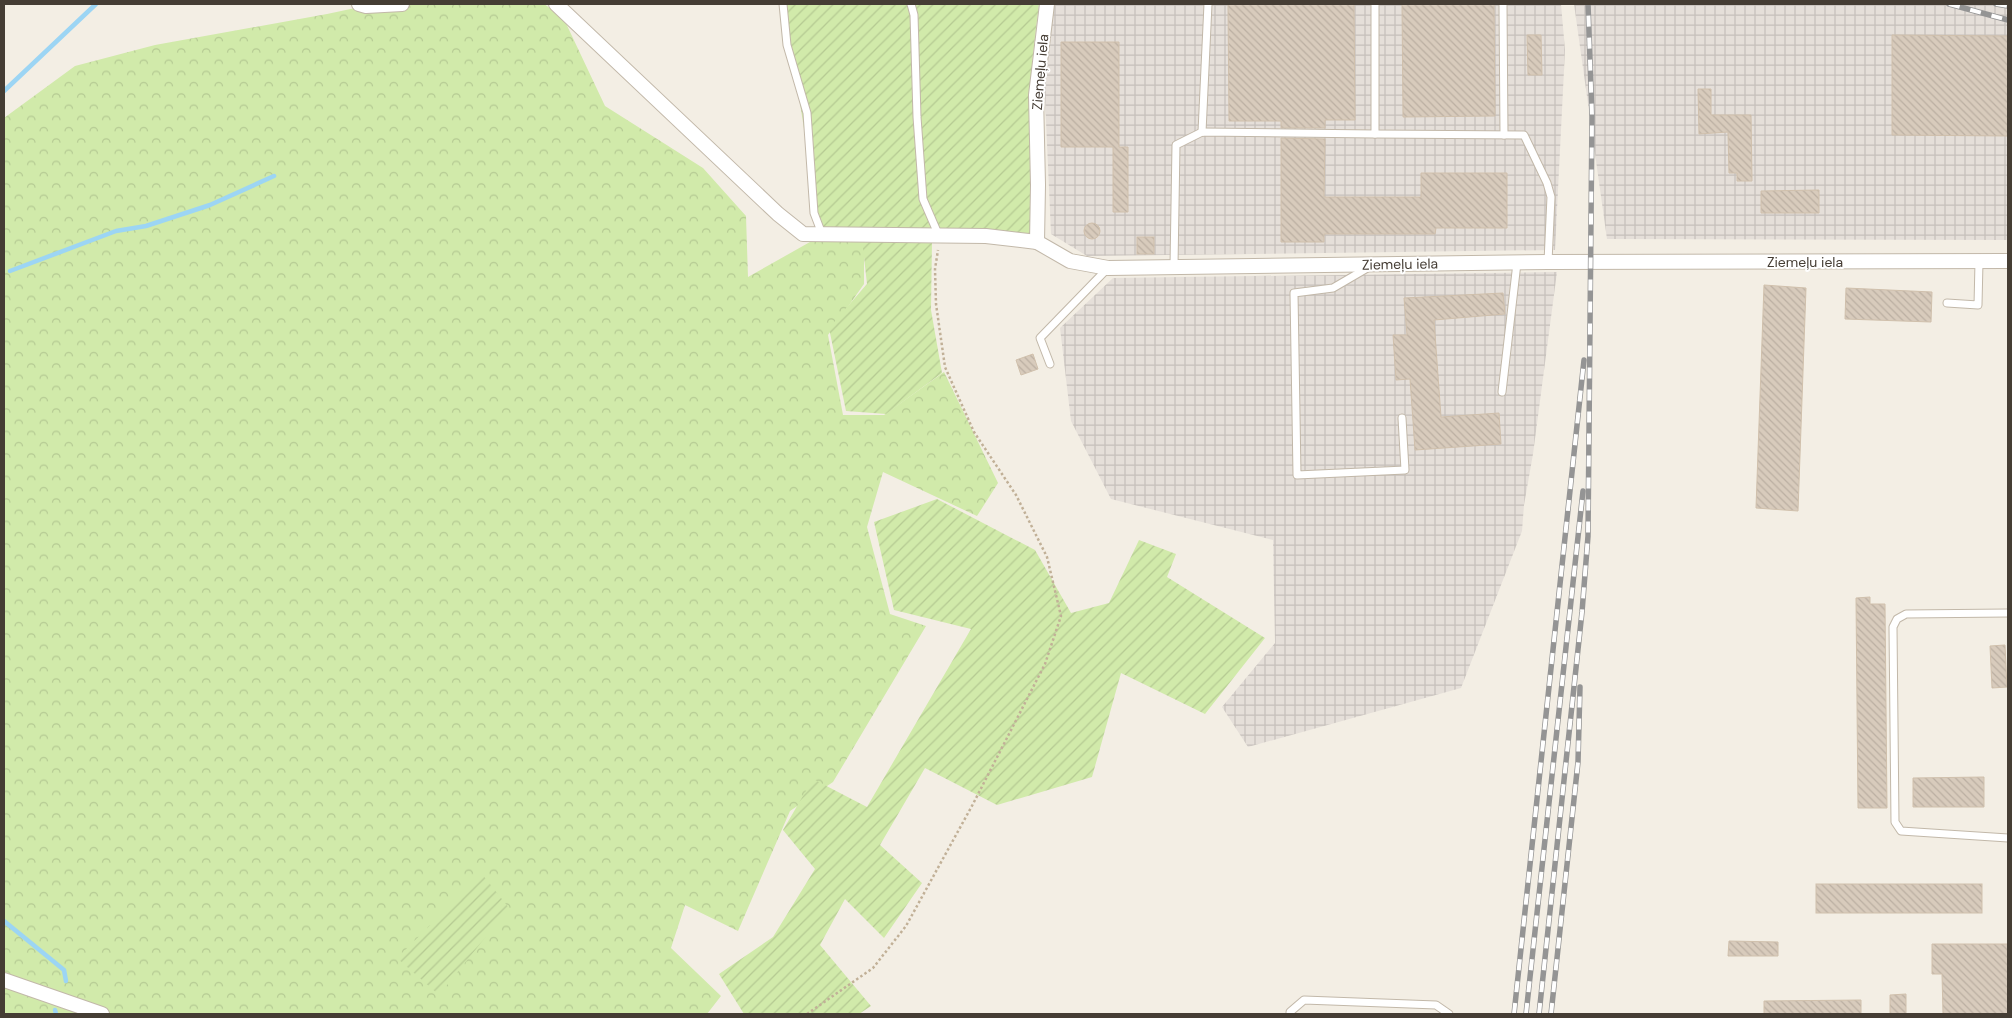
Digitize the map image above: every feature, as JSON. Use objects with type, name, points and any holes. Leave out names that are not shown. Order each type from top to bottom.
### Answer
[{"type":"street","points":[[359,4],[366,6],[402,4]]},
{"type":"street","points":[[556,4],[778,214],[803,234],[986,236],[1036,242]]},
{"type":"street","name":"Ziemeļu iela","points":[[1047,4],[1036,95],[1038,185],[1036,242],[1070,261],[1108,268],[1548,262],[2008,261]]},
{"type":"street","points":[[4,980],[102,1014]]},
{"type":"lane","points":[[783,4],[787,45],[807,113],[814,213],[822,234]]},
{"type":"lane","points":[[911,4],[914,15],[917,117],[923,198],[940,236]]},
{"type":"lane","points":[[1202,132],[1208,4]]},
{"type":"lane","points":[[1375,4],[1375,134]]},
{"type":"lane","points":[[1504,4],[1504,135]]},
{"type":"lane","points":[[1174,266],[1176,146],[1202,132],[1524,135],[1547,183],[1551,198],[1548,262]]},
{"type":"lane","points":[[1947,303],[1978,304],[1979,262]]},
{"type":"lane","points":[[1502,392],[1518,263]]},
{"type":"lane","points":[[1374,264],[1333,288],[1294,293],[1297,475],[1405,470],[1402,418]]},
{"type":"lane","points":[[1050,364],[1040,338],[1108,268]]},
{"type":"lane","points":[[2008,613],[1906,614],[1897,619],[1893,627],[1893,637],[1894,822],[1901,832],[2008,838]]},
{"type":"lane","points":[[1290,1014],[1304,1000],[1436,1005],[1449,1014]]},
{"type":"path","points":[[807,1014],[873,968],[906,926],[973,804],[1045,664],[1061,616],[1047,557],[1016,496],[974,432],[945,367],[936,304],[936,269],[940,236]]},
{"type":"shaded area","points":[[1054,4],[1561,4],[1565,50],[1555,250],[1087,256],[1051,234],[1044,75]]},
{"type":"shaded area","points":[[1574,4],[2008,4],[2008,240],[1607,239]]},
{"type":"shaded area","points":[[1557,272],[1522,531],[1461,688],[1248,747],[1222,707],[1275,643],[1273,540],[1111,499],[1071,421],[1060,328],[1113,278]]},
{"type":"green space","points":[[374,4],[544,4],[563,17],[605,106],[703,168],[746,216],[748,277],[817,238],[864,152],[864,284],[828,335],[843,415],[884,415],[944,372],[998,483],[977,516],[883,472],[867,527],[890,614],[926,626],[833,782],[790,811],[738,931],[685,905],[671,948],[721,996],[707,1014],[4,1014],[4,118],[75,66],[155,45]]},
{"type":"green space","points":[[784,4],[1039,4],[1032,63],[1030,234],[820,228]]},
{"type":"green space","points":[[862,239],[932,241],[931,310],[942,373],[886,414],[846,411],[829,328],[867,284]]},
{"type":"green space","points":[[937,499],[1035,550],[1071,613],[1109,603],[1139,540],[1176,554],[1167,577],[1265,638],[1205,714],[1121,673],[1092,777],[997,805],[925,768],[880,845],[922,883],[884,938],[845,899],[820,945],[871,1006],[859,1014],[744,1014],[719,974],[773,937],[815,869],[783,830],[813,779],[867,807],[971,629],[894,610],[874,522]]},
{"type":"green space","points":[[482,874],[509,908],[439,995],[397,958]]},
{"type":"building","points":[[1228,4],[1354,4],[1355,120],[1325,120],[1325,128],[1281,128],[1281,121],[1229,121]]},
{"type":"building","points":[[1402,4],[1494,4],[1495,116],[1403,117]]},
{"type":"building","points":[[1527,35],[1541,35],[1542,75],[1528,75]]},
{"type":"building","points":[[1892,35],[2008,36],[2008,136],[1892,135]]},
{"type":"building","points":[[1061,42],[1119,42],[1119,147],[1128,147],[1128,212],[1113,212],[1113,147],[1061,147]]},
{"type":"building","points":[[1698,89],[1711,89],[1711,115],[1751,115],[1752,181],[1737,181],[1737,173],[1729,173],[1728,132],[1699,134]]},
{"type":"building","points":[[1281,138],[1325,139],[1324,197],[1421,197],[1421,173],[1507,173],[1507,228],[1436,228],[1435,234],[1324,234],[1324,242],[1281,242]]},
{"type":"building","points":[[1819,190],[1819,213],[1761,213],[1761,191]]},
{"type":"building","points":[[1089,223],[1095,223],[1100,228],[1098,237],[1089,239],[1084,234],[1084,228]]},
{"type":"building","points":[[1137,237],[1154,237],[1154,254],[1137,254]]},
{"type":"building","points":[[1764,285],[1806,288],[1798,511],[1756,508]]},
{"type":"building","points":[[1846,288],[1932,292],[1931,322],[1845,319]]},
{"type":"building","points":[[1503,293],[1505,314],[1434,320],[1441,417],[1499,413],[1501,444],[1415,450],[1410,379],[1396,380],[1393,335],[1407,335],[1404,298]]},
{"type":"building","points":[[1033,354],[1038,369],[1021,375],[1016,360]]},
{"type":"building","points":[[1870,597],[1870,604],[1885,604],[1887,808],[1858,808],[1856,598]]},
{"type":"building","points":[[2005,645],[2007,687],[1992,688],[1990,646]]},
{"type":"building","points":[[1984,777],[1984,807],[1913,807],[1913,778]]},
{"type":"building","points":[[1816,884],[1982,884],[1982,913],[1816,913]]},
{"type":"building","points":[[1729,941],[1778,942],[1778,956],[1728,956]]},
{"type":"building","points":[[1932,944],[2008,944],[2008,1014],[1943,1014],[1942,974],[1932,974]]},
{"type":"building","points":[[1906,994],[1906,1014],[1890,1014],[1890,995]]},
{"type":"building","points":[[1861,1000],[1861,1014],[1764,1014],[1764,1001]]},
{"type":"waterway","points":[[4,91],[96,4]]},
{"type":"waterway","points":[[10,271],[116,231],[146,226],[210,205],[274,176]]},
{"type":"waterway","points":[[4,921],[64,970],[66,981]]},
{"type":"waterway","points":[[55,1010],[56,1014]]},
{"type":"railway","points":[[1539,1014],[1582,612],[1588,536],[1592,116],[1588,4]]},
{"type":"railway","points":[[1949,4],[2008,20]]},
{"type":"railway","points":[[1996,4],[2008,6]]},
{"type":"railway","points":[[1514,1014],[1584,360]]},
{"type":"railway","points":[[1526,1014],[1583,491]]},
{"type":"railway","points":[[1551,1014],[1578,762],[1580,687]]}]
